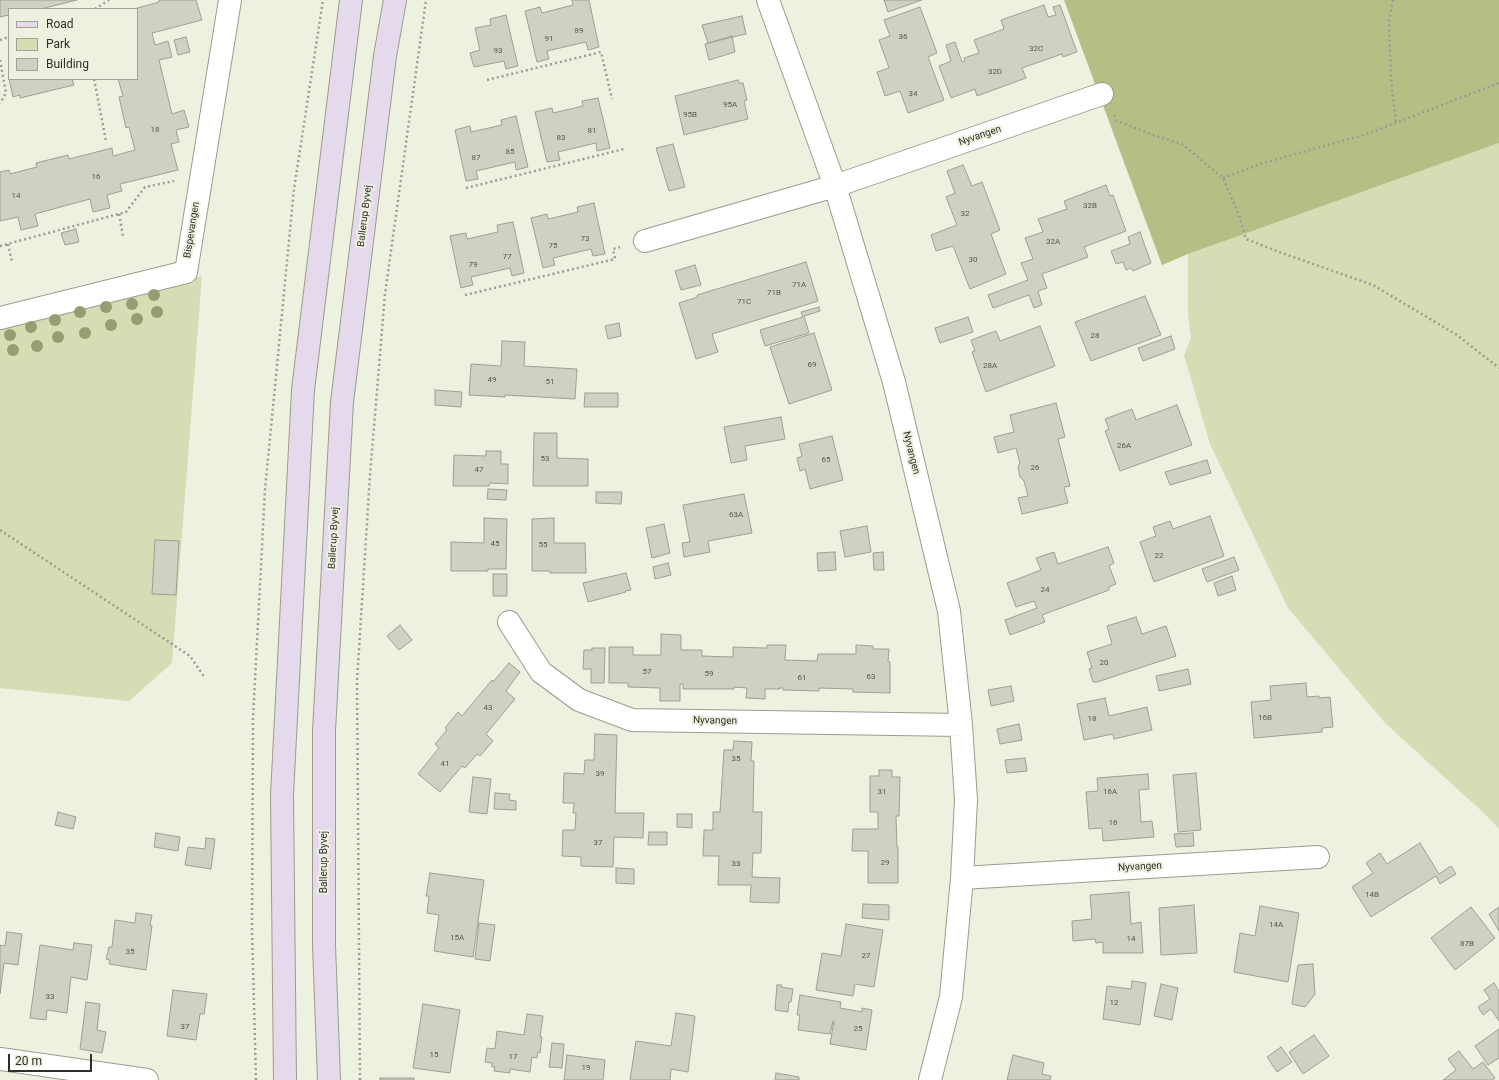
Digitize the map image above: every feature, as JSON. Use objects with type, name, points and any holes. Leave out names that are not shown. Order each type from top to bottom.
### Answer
[{"type":"main road","points":[[285,1080],[282,795],[303,390],[350,0]]},
{"type":"main road","name":"Ballerup Byvej","points":[[329,1080],[324,945],[324,731],[342,402],[385,56],[395,0]]},
{"type":"street","name":"Bispevangen","points":[[0,318],[186,272],[230,0]]},
{"type":"street","name":"Nyvangen","points":[[768,0],[835,186],[894,382],[949,611],[961,725],[966,800],[962,878],[951,997],[930,1080]]},
{"type":"street","name":"Nyvangen","points":[[645,241],[835,186],[1102,94]]},
{"type":"street","name":"Nyvangen","points":[[509,622],[541,672],[579,700],[632,720],[961,725]]},
{"type":"street","name":"Nyvangen","points":[[962,878],[1318,857]]},
{"type":"street","points":[[0,1059],[147,1080]]},
{"type":"path","points":[[97,8],[109,0]]},
{"type":"path","points":[[360,1080],[357,682],[370,475],[385,294],[426,0]]},
{"type":"path","points":[[1393,0],[1389,28],[1391,79],[1396,123]]},
{"type":"path","points":[[487,80],[601,52],[612,99]]},
{"type":"path","points":[[0,60],[6,93],[0,102]]},
{"type":"path","points":[[94,80],[106,141]]},
{"type":"path","points":[[1223,178],[1263,163],[1364,135],[1499,83]]},
{"type":"path","points":[[1102,94],[1117,121],[1182,144],[1223,178],[1239,215],[1246,239],[1278,252],[1373,285],[1457,335],[1499,368]]},
{"type":"path","points":[[466,188],[624,149]]},
{"type":"path","points":[[0,246],[126,212],[145,187],[202,175]]},
{"type":"path","points":[[119,214],[123,236]]},
{"type":"path","points":[[8,244],[12,262]]},
{"type":"path","points":[[465,295],[615,259]]},
{"type":"path","points":[[0,530],[190,656],[205,678]]},
{"type":"green space","points":[[1064,0],[1499,0],[1499,143],[1188,254],[1162,265]]},
{"type":"green space","points":[[1499,143],[1499,829],[1487,816],[1385,723],[1288,608],[1210,444],[1184,355],[1191,338],[1188,314],[1188,254]]},
{"type":"green space","points":[[202,276],[172,663],[129,701],[0,688],[0,326]]},
{"type":"building","points":[[0,0],[77,0],[45,8],[8,8],[8,15],[0,17]]},
{"type":"building","points":[[159,0],[196,0],[202,20],[152,33],[155,45],[168,41],[172,57],[159,60],[172,114],[184,110],[189,127],[176,130],[179,142],[171,144],[178,170],[120,184],[122,191],[107,195],[110,208],[93,212],[90,199],[35,214],[38,226],[21,230],[18,217],[0,221],[0,172],[9,170],[10,174],[37,167],[36,163],[68,155],[69,159],[112,148],[113,156],[135,150],[129,127],[126,128],[119,97],[123,96],[118,80],[138,80],[138,8],[159,2]]},
{"type":"building","points":[[572,0],[589,0],[599,47],[588,50],[586,42],[547,51],[549,59],[537,62],[525,11],[540,7],[542,13],[573,5]]},
{"type":"building","points":[[884,0],[922,0],[888,12]]},
{"type":"building","points":[[1044,5],[1048,17],[1056,15],[1053,7],[1060,5],[1077,52],[1063,57],[1062,54],[1022,68],[1026,78],[977,96],[975,89],[951,98],[939,66],[951,61],[946,45],[955,42],[962,62],[965,61],[964,58],[979,53],[974,40],[1004,29],[1001,20]]},
{"type":"building","points":[[920,7],[937,53],[928,57],[944,100],[908,113],[900,91],[885,96],[877,72],[889,68],[879,40],[890,36],[884,20]]},
{"type":"building","points":[[506,15],[518,66],[506,69],[504,61],[474,67],[470,53],[480,50],[475,28],[491,25],[490,19]]},
{"type":"building","points":[[742,16],[746,34],[708,43],[702,25]]},
{"type":"building","points":[[732,36],[735,52],[709,60],[705,44]]},
{"type":"building","points":[[186,37],[190,52],[178,55],[174,40]]},
{"type":"building","points":[[9,80],[72,80],[74,85],[20,98],[20,95],[13,97]]},
{"type":"building","points":[[738,80],[739,83],[743,83],[747,100],[744,101],[748,119],[684,135],[675,96]]},
{"type":"building","points":[[598,98],[610,148],[597,151],[596,143],[558,152],[560,160],[547,162],[535,112],[552,108],[553,113],[583,106],[582,101]]},
{"type":"building","points":[[516,116],[528,167],[516,170],[515,162],[476,171],[478,179],[466,181],[455,130],[470,126],[471,132],[502,125],[501,120]]},
{"type":"building","points":[[673,144],[685,187],[669,191],[656,148]]},
{"type":"building","points":[[963,165],[972,186],[982,182],[1000,230],[991,234],[1006,274],[970,289],[953,246],[936,251],[931,235],[957,225],[946,197],[955,193],[947,171]]},
{"type":"building","points":[[1106,185],[1110,196],[1113,195],[1126,231],[1084,247],[1088,257],[1042,274],[1047,288],[1038,291],[1042,305],[1034,308],[1029,295],[993,308],[988,295],[1028,280],[1021,263],[1033,259],[1025,238],[1043,232],[1038,219],[1067,209],[1064,201]]},
{"type":"building","points":[[594,203],[605,254],[593,256],[591,249],[553,258],[555,265],[543,268],[531,218],[547,214],[548,219],[578,212],[577,207]]},
{"type":"building","points":[[513,222],[524,273],[512,276],[510,268],[471,277],[473,285],[461,288],[450,236],[466,233],[467,239],[498,232],[497,225]]},
{"type":"building","points":[[76,229],[79,242],[65,245],[61,233]]},
{"type":"building","points":[[1140,232],[1151,263],[1133,271],[1131,268],[1126,270],[1123,262],[1116,264],[1111,251],[1130,244],[1128,237]]},
{"type":"building","points":[[806,262],[818,301],[712,334],[718,352],[696,359],[679,303],[698,297],[697,295]]},
{"type":"building","points":[[695,265],[701,285],[681,290],[675,271]]},
{"type":"building","points":[[1145,296],[1161,335],[1091,361],[1075,322]]},
{"type":"building","points":[[819,307],[820,311],[804,316],[809,333],[765,346],[760,330],[803,317],[801,312]]},
{"type":"building","points":[[968,317],[973,332],[940,343],[935,328]]},
{"type":"building","points":[[619,323],[621,336],[608,339],[605,326]]},
{"type":"building","points":[[1040,326],[1055,366],[986,392],[972,352],[975,351],[971,340],[996,331],[1000,341]]},
{"type":"building","points":[[814,333],[832,390],[789,404],[770,347]]},
{"type":"building","points":[[1171,336],[1175,349],[1143,361],[1138,348]]},
{"type":"building","points":[[502,341],[525,342],[524,366],[577,369],[575,399],[505,395],[505,397],[469,395],[471,364],[501,366]]},
{"type":"building","points":[[435,390],[462,392],[461,407],[435,405]]},
{"type":"building","points":[[585,393],[618,393],[618,407],[584,407]]},
{"type":"building","points":[[1056,403],[1065,437],[1058,439],[1070,486],[1064,487],[1068,503],[1022,514],[1018,498],[1028,496],[1024,481],[1020,477],[1018,467],[1020,463],[1016,448],[998,453],[994,437],[1014,432],[1010,415]]},
{"type":"building","points":[[1177,405],[1192,445],[1120,471],[1105,431],[1109,429],[1105,419],[1132,409],[1136,420]]},
{"type":"building","points":[[781,417],[785,439],[745,446],[747,460],[731,463],[724,427]]},
{"type":"building","points":[[534,433],[557,433],[557,458],[588,459],[588,486],[533,486]]},
{"type":"building","points":[[832,436],[843,480],[810,489],[805,469],[800,471],[797,458],[802,456],[799,444]]},
{"type":"building","points":[[486,451],[501,451],[501,464],[508,464],[508,484],[490,483],[489,486],[453,486],[454,455],[486,456]]},
{"type":"building","points":[[1207,460],[1211,473],[1170,485],[1165,472]]},
{"type":"building","points":[[488,489],[507,490],[506,500],[487,499]]},
{"type":"building","points":[[596,492],[622,492],[621,504],[596,503]]},
{"type":"building","points":[[744,494],[752,533],[708,541],[710,552],[684,557],[682,543],[690,542],[683,505]]},
{"type":"building","points":[[1210,516],[1224,556],[1154,582],[1140,542],[1156,536],[1153,527],[1170,521],[1173,529]]},
{"type":"building","points":[[484,518],[507,519],[506,569],[488,569],[488,571],[451,571],[451,542],[484,543]]},
{"type":"building","points":[[554,518],[554,543],[585,543],[586,573],[550,573],[550,571],[532,571],[532,519]]},
{"type":"building","points":[[664,524],[670,553],[652,558],[646,528]]},
{"type":"building","points":[[867,526],[871,552],[845,557],[840,531]]},
{"type":"building","points":[[155,540],[179,541],[176,595],[152,594]]},
{"type":"building","points":[[1108,547],[1114,563],[1109,566],[1116,584],[1109,587],[1109,590],[1042,615],[1045,622],[1010,635],[1005,620],[1037,608],[1034,601],[1016,607],[1007,583],[1041,570],[1036,558],[1054,552],[1058,564]]},
{"type":"building","points":[[835,552],[836,570],[818,571],[817,553]]},
{"type":"building","points":[[883,552],[884,570],[874,570],[873,553]]},
{"type":"building","points":[[1234,557],[1239,570],[1207,582],[1202,569]]},
{"type":"building","points":[[668,563],[671,575],[655,579],[653,567]]},
{"type":"building","points":[[626,573],[631,590],[588,602],[583,583]]},
{"type":"building","points":[[493,574],[507,574],[507,596],[493,596]]},
{"type":"building","points":[[1232,576],[1236,590],[1218,596],[1214,583]]},
{"type":"building","points":[[1136,617],[1142,634],[1166,626],[1176,656],[1093,682],[1089,669],[1092,668],[1087,652],[1112,644],[1107,626]]},
{"type":"building","points":[[400,625],[412,640],[399,650],[387,636]]},
{"type":"building","points":[[661,634],[681,635],[681,650],[702,650],[702,656],[733,657],[733,647],[767,648],[767,645],[786,645],[785,660],[817,661],[818,654],[856,654],[856,645],[873,646],[873,649],[889,649],[888,662],[890,662],[890,693],[853,692],[853,689],[819,688],[819,691],[783,690],[783,688],[779,688],[780,689],[765,689],[765,699],[746,698],[747,688],[734,687],[734,689],[683,689],[683,684],[680,684],[680,701],[660,701],[660,688],[628,687],[628,683],[609,683],[609,647],[633,647],[633,655],[661,655]]},
{"type":"building","points":[[592,648],[605,648],[604,683],[591,683],[591,669],[583,669],[584,650],[592,650]]},
{"type":"building","points":[[509,663],[520,672],[506,691],[515,699],[486,734],[493,741],[480,756],[477,754],[465,768],[462,766],[440,792],[418,774],[439,748],[435,744],[447,730],[445,728],[458,712],[462,716],[492,680],[493,682]]},
{"type":"building","points":[[1188,669],[1191,684],[1159,691],[1156,676]]},
{"type":"building","points":[[1306,683],[1307,697],[1330,697],[1333,727],[1322,728],[1322,732],[1254,738],[1251,702],[1271,700],[1270,686]]},
{"type":"building","points":[[1011,686],[1014,701],[991,706],[988,690]]},
{"type":"building","points":[[1105,698],[1109,716],[1147,707],[1152,730],[1114,739],[1113,734],[1084,740],[1077,704]]},
{"type":"building","points":[[1019,724],[1022,740],[1000,744],[997,729]]},
{"type":"building","points":[[595,734],[617,735],[615,813],[644,813],[643,838],[614,837],[613,867],[581,866],[581,857],[562,856],[563,830],[575,830],[576,813],[573,813],[574,803],[563,803],[564,773],[584,774],[585,760],[594,760]]},
{"type":"building","points":[[734,741],[752,742],[751,761],[754,761],[753,812],[762,812],[761,853],[753,853],[752,877],[780,878],[779,903],[750,902],[751,885],[718,885],[719,856],[703,856],[704,830],[713,830],[713,812],[720,812],[724,750],[733,750]]},
{"type":"building","points":[[1025,758],[1027,771],[1007,773],[1005,760]]},
{"type":"building","points":[[879,770],[892,770],[892,777],[900,777],[899,816],[896,816],[898,883],[868,883],[868,851],[852,851],[853,829],[878,829],[878,812],[870,812],[870,776],[879,776]]},
{"type":"building","points":[[1196,773],[1201,830],[1178,832],[1173,775]]},
{"type":"building","points":[[1148,774],[1149,789],[1139,790],[1141,822],[1152,821],[1154,837],[1103,841],[1102,828],[1089,829],[1086,792],[1098,791],[1097,778]]},
{"type":"building","points":[[473,777],[491,779],[487,814],[469,812]]},
{"type":"building","points":[[495,793],[510,794],[509,800],[516,801],[516,810],[494,809]]},
{"type":"building","points":[[58,812],[76,817],[73,829],[55,825]]},
{"type":"building","points":[[677,814],[692,814],[692,828],[677,827]]},
{"type":"building","points":[[649,832],[667,832],[667,845],[648,845]]},
{"type":"building","points":[[156,833],[180,837],[178,851],[154,847]]},
{"type":"building","points":[[1193,833],[1194,846],[1176,847],[1174,834]]},
{"type":"building","points":[[206,838],[215,839],[211,869],[185,865],[188,847],[205,849]]},
{"type":"building","points":[[1420,843],[1439,874],[1451,866],[1456,874],[1440,884],[1436,876],[1371,917],[1352,887],[1373,873],[1366,863],[1380,853],[1387,864]]},
{"type":"building","points":[[616,868],[634,869],[634,884],[616,883]]},
{"type":"building","points":[[430,873],[484,880],[473,957],[434,951],[439,915],[427,913],[429,896],[426,896]]},
{"type":"building","points":[[1129,892],[1131,924],[1141,922],[1143,953],[1103,953],[1103,942],[1096,943],[1095,939],[1073,941],[1072,921],[1092,919],[1090,895]]},
{"type":"building","points":[[863,904],[889,905],[889,920],[862,918]]},
{"type":"building","points":[[1194,905],[1197,953],[1161,955],[1159,908]]},
{"type":"building","points":[[1260,906],[1299,913],[1288,982],[1234,972],[1240,933],[1255,936]]},
{"type":"building","points":[[1471,907],[1495,938],[1455,970],[1431,938]]},
{"type":"building","points":[[1499,907],[1499,931],[1489,914]]},
{"type":"building","points":[[136,913],[152,915],[146,970],[109,964],[110,960],[106,959],[109,947],[112,947],[115,920],[135,923]]},
{"type":"building","points":[[479,923],[495,925],[490,961],[475,959]]},
{"type":"building","points":[[846,924],[883,930],[874,987],[855,984],[853,996],[816,990],[822,953],[841,956]]},
{"type":"building","points":[[7,932],[22,934],[18,965],[4,963],[0,994],[0,945],[5,946]]},
{"type":"building","points":[[74,943],[92,945],[87,980],[71,977],[67,1013],[47,1010],[46,1020],[30,1018],[40,945],[73,950]]},
{"type":"building","points":[[1313,964],[1315,994],[1305,1007],[1292,1004],[1298,965]]},
{"type":"building","points":[[1132,981],[1146,983],[1140,1025],[1103,1019],[1107,986],[1131,989]]},
{"type":"building","points":[[1494,983],[1499,991],[1499,1021],[1491,1009],[1483,1015],[1478,1007],[1490,999],[1484,990]]},
{"type":"building","points":[[1161,984],[1178,988],[1172,1020],[1154,1016]]},
{"type":"building","points":[[777,985],[782,985],[781,987],[793,989],[788,1012],[775,1010]]},
{"type":"building","points":[[173,990],[207,994],[204,1014],[200,1014],[196,1040],[167,1036]]},
{"type":"building","points":[[800,995],[841,1002],[840,1008],[862,1012],[862,1008],[872,1010],[866,1050],[830,1044],[834,1021],[830,1034],[798,1030],[800,1015],[797,1015]]},
{"type":"building","points":[[86,1002],[100,1004],[97,1030],[106,1032],[102,1053],[80,1049]]},
{"type":"building","points":[[423,1004],[460,1010],[450,1073],[413,1068]]},
{"type":"building","points":[[676,1013],[695,1016],[688,1072],[671,1069],[670,1080],[630,1080],[636,1041],[671,1046]]},
{"type":"building","points":[[527,1014],[543,1016],[540,1037],[542,1037],[540,1053],[538,1052],[537,1058],[532,1057],[530,1072],[510,1069],[510,1073],[494,1071],[495,1067],[492,1067],[492,1063],[485,1062],[487,1048],[495,1049],[497,1031],[524,1035]]},
{"type":"building","points":[[1499,1029],[1499,1058],[1488,1065],[1475,1046]]},
{"type":"building","points":[[1314,1035],[1329,1056],[1303,1074],[1289,1052]]},
{"type":"building","points":[[552,1043],[564,1044],[562,1068],[549,1067]]},
{"type":"building","points":[[1281,1047],[1292,1062],[1277,1072],[1267,1057]]},
{"type":"building","points":[[1459,1051],[1473,1069],[1483,1062],[1495,1078],[1493,1080],[1443,1080],[1456,1070],[1448,1059]]},
{"type":"building","points":[[567,1055],[605,1060],[603,1080],[564,1080]]},
{"type":"building","points":[[1013,1055],[1044,1063],[1042,1074],[1051,1076],[1050,1080],[1007,1080]]},
{"type":"building","points":[[776,1073],[799,1077],[799,1080],[775,1080]]},
{"type":"building","points":[[380,1078],[414,1078],[414,1080],[380,1080]]}]
